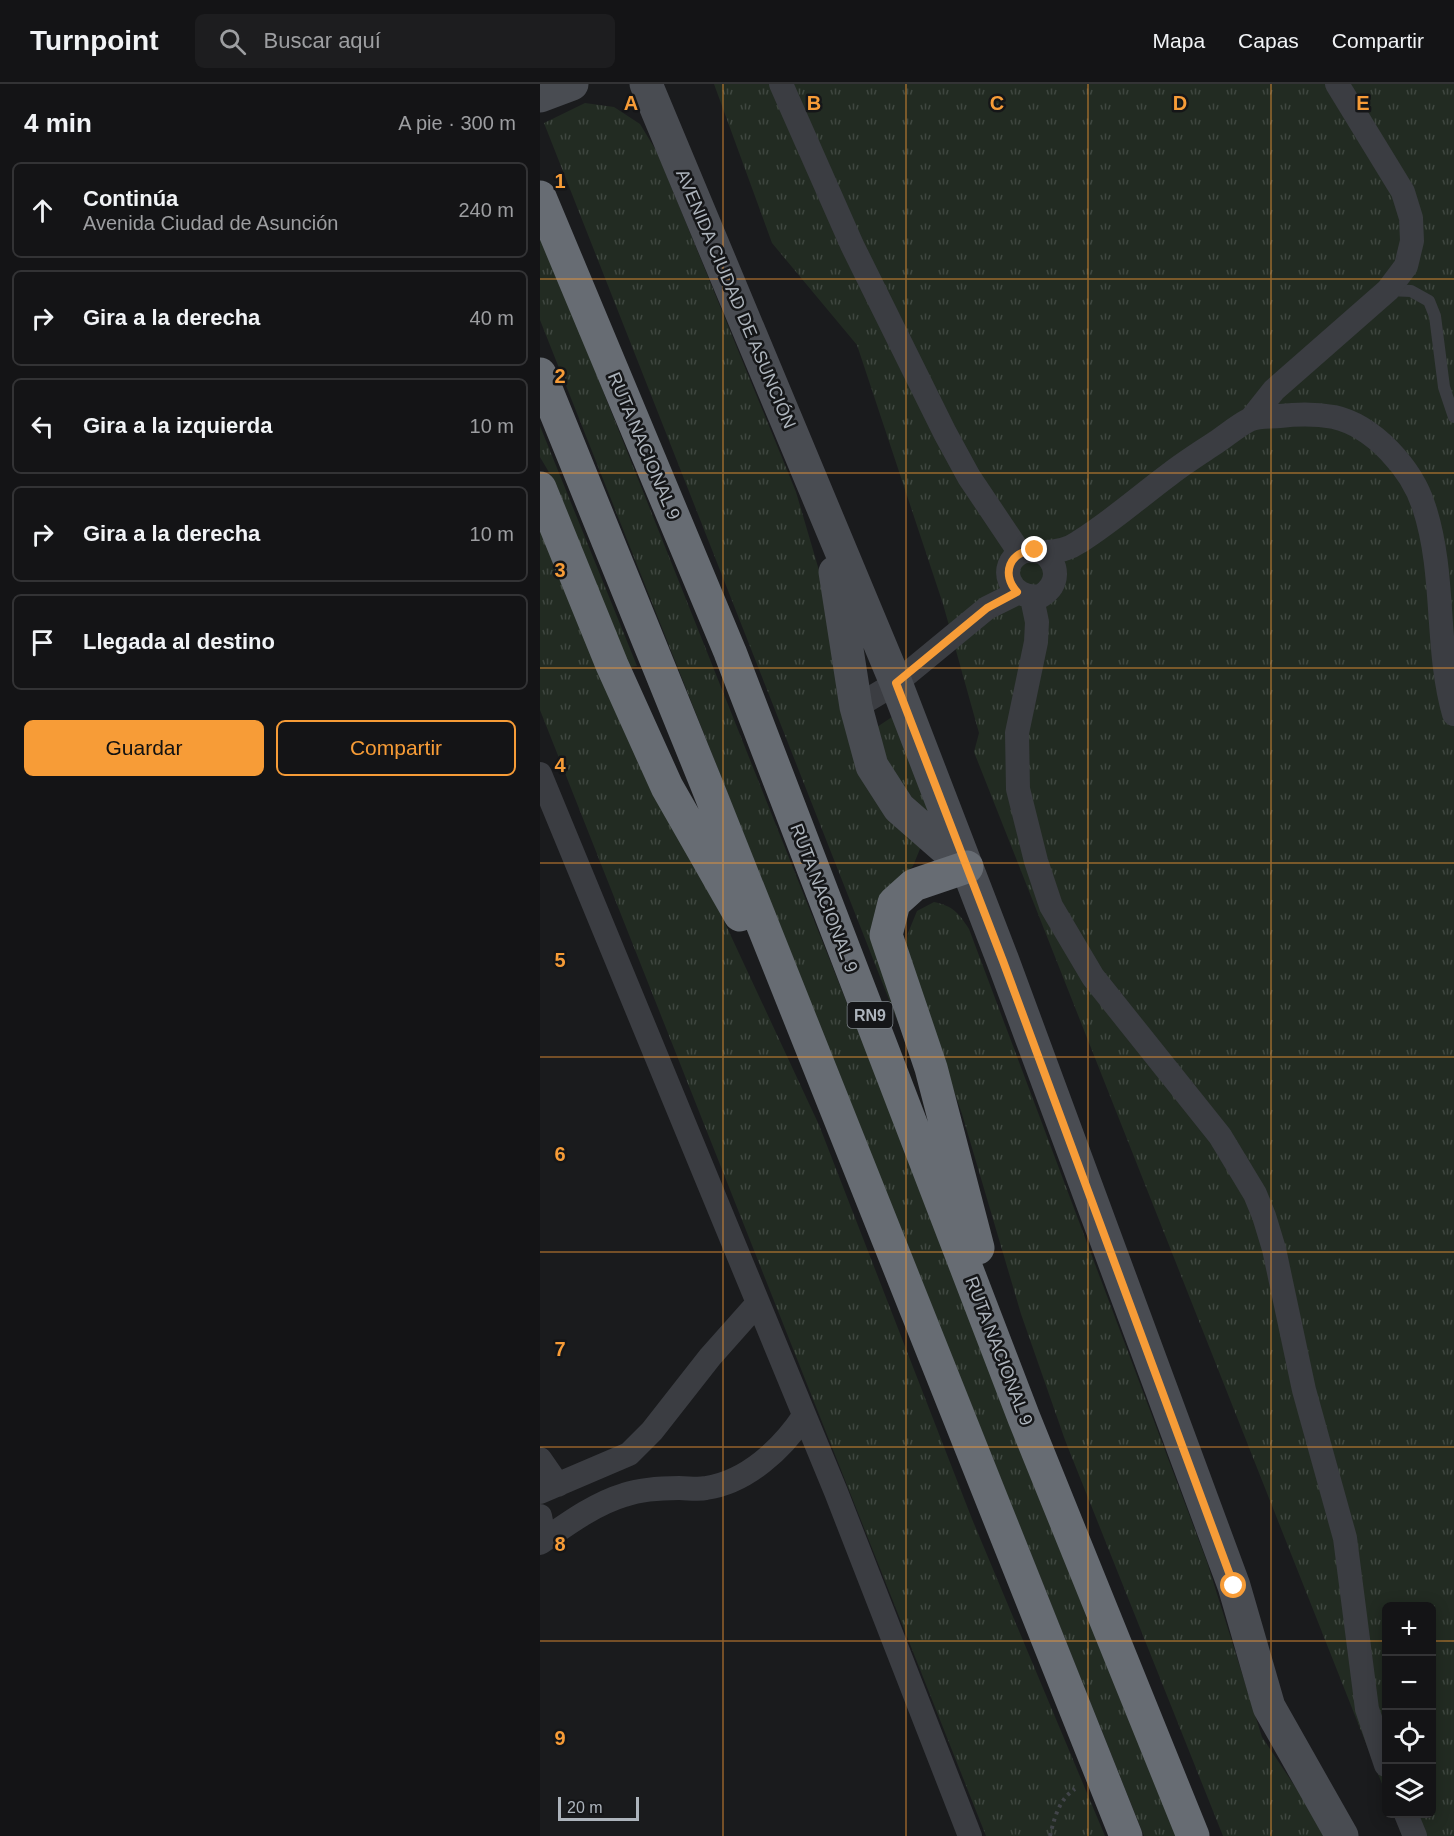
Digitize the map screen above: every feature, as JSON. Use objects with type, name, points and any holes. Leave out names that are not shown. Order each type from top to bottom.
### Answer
[{"type":"highway","name":"RUTA NACIONAL 9","points":[[540,197],[730,652],[1024,1418],[1192,1836]]},
{"type":"highway","points":[[540,374],[706,783],[1126,1836]]},
{"type":"highway","points":[[540,488],[612,665],[666,787],[796,1012]]},
{"type":"highway","points":[[967,867],[914,885],[894,903],[886,935],[931,1068],[1024,1418]]},
{"type":"street","points":[[540,96],[572,84]]},
{"type":"street","name":"AVENIDA CIUDAD DE ASUNCIÓN","points":[[646,84],[896,683],[967,867],[1234,1586],[1269,1707],[1342,1836]]},
{"type":"street","points":[[781,84],[852,244],[969,477],[1031,553],[1053,562],[1056,578]]},
{"type":"street","points":[[1337,84],[1403,192],[1411,218],[1412,241],[1406,266],[1388,290],[1274,390],[1251,419],[1172,472],[1100,530],[1057,551],[1031,553],[1010,564],[1008,572],[1012,586],[1025,595],[1037,622],[1036,642],[1017,733],[1018,789],[1036,861],[1051,906],[1093,977],[1220,1136],[1255,1194],[1264,1216],[1274,1249],[1304,1390],[1345,1538],[1367,1709],[1386,1764]]},
{"type":"street","points":[[1251,419],[1297,414],[1335,418],[1360,429],[1388,448],[1408,474],[1424,506],[1434,549],[1445,666],[1454,714]]},
{"type":"street","name":"AVENIDA CIUDAD DE ASUNCIÓN","points":[[826,514],[856,707],[872,766],[899,808],[967,867]]},
{"type":"street","points":[[856,707],[896,683],[987,608],[1025,595],[1048,592],[1080,541]]},
{"type":"street","points":[[540,774],[804,1416],[970,1836]]},
{"type":"street","points":[[540,1459],[549,1489],[629,1454],[652,1431],[710,1357],[758,1303]]},
{"type":"street","points":[[540,1543],[580,1516],[622,1495],[651,1489],[707,1488],[738,1477],[767,1459],[790,1437],[804,1416]]},
{"type":"street","points":[[540,1516],[542,1526],[540,1536]]},
{"type":"street","points":[[1408,1818],[1415,1836]]},
{"type":"lane","points":[[1388,290],[1411,291],[1430,301],[1435,316],[1443,387],[1454,417]]},
{"type":"path","points":[[1050,1836],[1055,1815],[1069,1793],[1101,1772]]},
{"type":"green space","points":[[714,84],[1454,84],[1454,1836],[1402,1836],[1395,1818],[1436,1818],[1436,1602],[1382,1602],[1382,1784],[974,752],[979,733],[943,604],[857,345],[772,243]]},
{"type":"green space","points":[[585,103],[614,107],[640,124],[657,152],[796,492],[828,601],[855,748],[924,839],[913,866],[890,888],[912,1058],[544,123]]},
{"type":"green space","points":[[540,233],[1179,1836],[1144,1836],[840,1077],[540,320]]},
{"type":"green space","points":[[540,426],[637,666],[626,668],[557,486],[540,457]]},
{"type":"green space","points":[[540,516],[819,1125],[972,1519],[1105,1836],[986,1836],[540,710]]},
{"type":"green space","points":[[898,713],[917,758],[931,825],[885,766],[871,731]]},
{"type":"green space","points":[[934,902],[955,911],[969,929],[1207,1562],[1262,1737],[1328,1836],[1223,1836],[1065,1440],[1021,1314],[962,1114],[905,951],[908,933],[917,911]]},
{"type":"route","points":[[1035,550],[1020,553],[1010,564],[1009,579],[1017,592],[987,608],[896,683],[1003,961],[1234,1586]]}]
